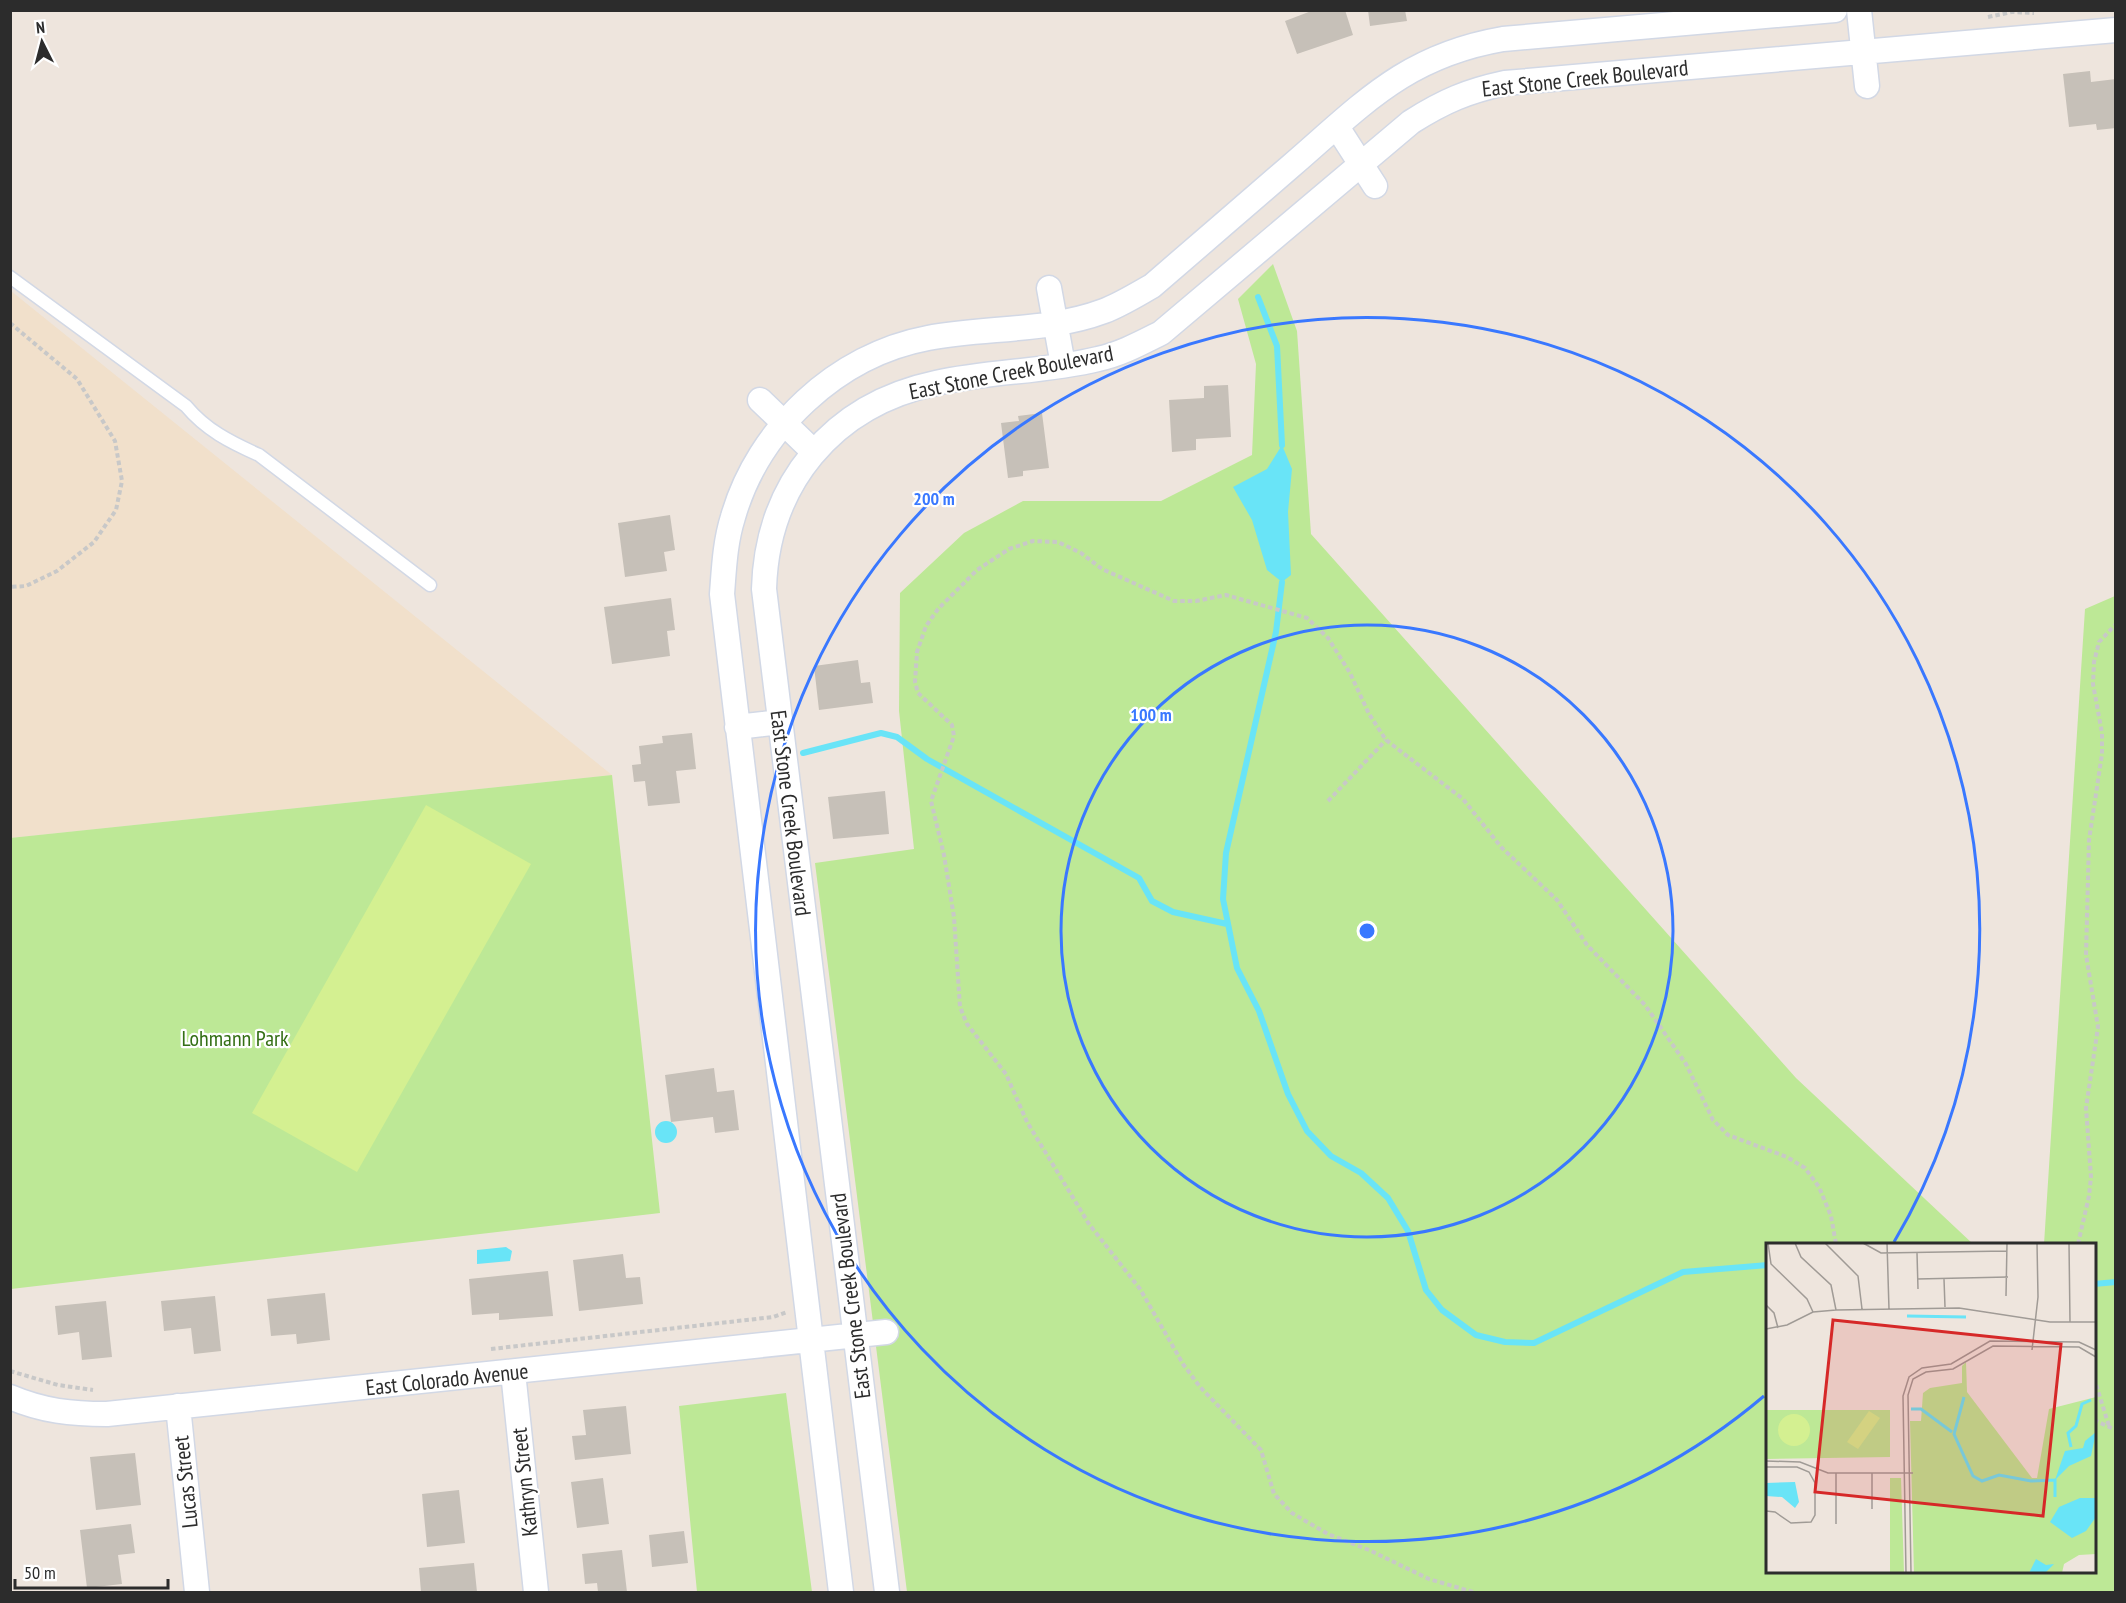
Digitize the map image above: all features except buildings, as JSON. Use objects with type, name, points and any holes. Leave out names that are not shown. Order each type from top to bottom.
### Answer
[{"type":"street","name":"East Stone Creek Boulevard","points":[[841,1593],[722,594],[725,550],[733,517],[747,477],[784,423],[826,383],[868,358],[898,346],[928,338],[1056,324],[1105,311],[1152,286],[1371,97],[1412,69],[1439,55],[1472,44],[1503,39],[1835,10]]},
{"type":"street","points":[[1859,10],[1867,86]]},
{"type":"street","name":"East Stone Creek Boulevard","points":[[887,1593],[767,623],[765,563],[772,525],[799,469],[814,452],[850,420],[908,390],[937,382],[1098,359],[1134,347],[1161,333],[1411,122],[1443,102],[1468,91],[1505,82],[2115,30]]},
{"type":"street","points":[[1337,127],[1375,186]]},
{"type":"street","points":[[1049,288],[1063,365]]},
{"type":"street","points":[[760,400],[814,452]]},
{"type":"street","points":[[737,727],[780,722]]},
{"type":"street","name":"East Colorado Avenue","points":[[10,1397],[36,1408],[67,1414],[107,1414],[886,1332]]},
{"type":"street","name":"Kathryn Street","points":[[513,1372],[536,1593]]},
{"type":"street","name":"Lucas Street","points":[[178,1407],[196,1593]]},
{"type":"lane","points":[[10,277],[186,406],[199,422],[227,441],[259,455],[430,585]]},
{"type":"path","points":[[10,323],[77,379],[115,441],[122,481],[116,510],[94,542],[57,571],[26,586],[10,587]]},
{"type":"path","points":[[1473,1593],[1429,1579],[1369,1550],[1328,1534],[1292,1513],[1274,1494],[1261,1450],[1200,1387],[1183,1364],[1140,1289],[1089,1224],[1027,1122],[1006,1074],[967,1024],[960,1007],[954,917],[944,855],[931,801],[954,736],[952,725],[918,693],[915,682],[917,652],[926,626],[938,609],[977,570],[1009,549],[1033,542],[1058,542],[1081,553],[1102,569],[1173,601],[1196,601],[1227,595],[1307,618],[1328,638],[1350,673],[1369,714],[1386,740],[1412,757],[1463,799],[1501,847],[1557,900],[1587,945],[1645,1005],[1669,1036],[1686,1064],[1713,1120],[1728,1135],[1787,1157],[1804,1168],[1823,1197],[1831,1216],[1836,1243]]},
{"type":"path","points":[[2078,1243],[2091,1177],[2086,1108],[2097,1027],[2086,955],[2089,840],[2102,754],[2102,733],[2093,684],[2094,662],[2098,642],[2115,624]]},
{"type":"path","points":[[1328,801],[1386,740]]},
{"type":"path","points":[[483,1350],[773,1317],[787,1312]]},
{"type":"path","points":[[10,1371],[58,1385],[95,1390]]},
{"type":"path","points":[[2096,1384],[2109,1426]]},
{"type":"path","points":[[2096,1421],[2115,1430]]},
{"type":"shaded area","points":[[11,291],[612,775],[11,838]]},
{"type":"green space","points":[[1273,264],[1297,331],[1311,534],[1796,1078],[1972,1243],[1766,1243],[1766,1573],[2096,1573],[2096,1243],[2044,1243],[2085,609],[2115,596],[2115,1592],[907,1592],[815,863],[914,849],[899,711],[900,593],[964,533],[1023,501],[1161,501],[1252,455],[1256,364],[1238,299]]},
{"type":"green space","name":"Lohmann Park","points":[[612,775],[660,1213],[11,1289],[10,838]]},
{"type":"green space","points":[[426,805],[531,864],[357,1172],[252,1113]]},
{"type":"green space","points":[[786,1393],[812,1592],[697,1592],[679,1406]]},
{"type":"water","points":[[1282,445],[1292,469],[1288,512],[1291,575],[1282,582],[1267,570],[1252,520],[1233,487],[1267,469]]},
{"type":"water","points":[[666,1121],[674,1124],[677,1132],[674,1140],[666,1143],[658,1140],[655,1132],[658,1124]]},
{"type":"water","points":[[506,1247],[512,1251],[510,1261],[477,1264],[477,1250]]},
{"type":"waterway","points":[[1258,297],[1277,346],[1282,445]]},
{"type":"waterway","points":[[1282,582],[1276,632],[1226,853],[1223,899],[1237,968],[1259,1011],[1288,1094],[1307,1131],[1331,1156],[1361,1173],[1388,1198],[1408,1231],[1426,1290],[1442,1310],[1476,1335],[1505,1342],[1534,1343],[1683,1272],[1766,1265]]},
{"type":"waterway","points":[[803,753],[881,733],[897,737],[927,759],[1139,878],[1152,901],[1173,912],[1227,924]]},
{"type":"waterway","points":[[2096,1284],[2116,1282]]}]
